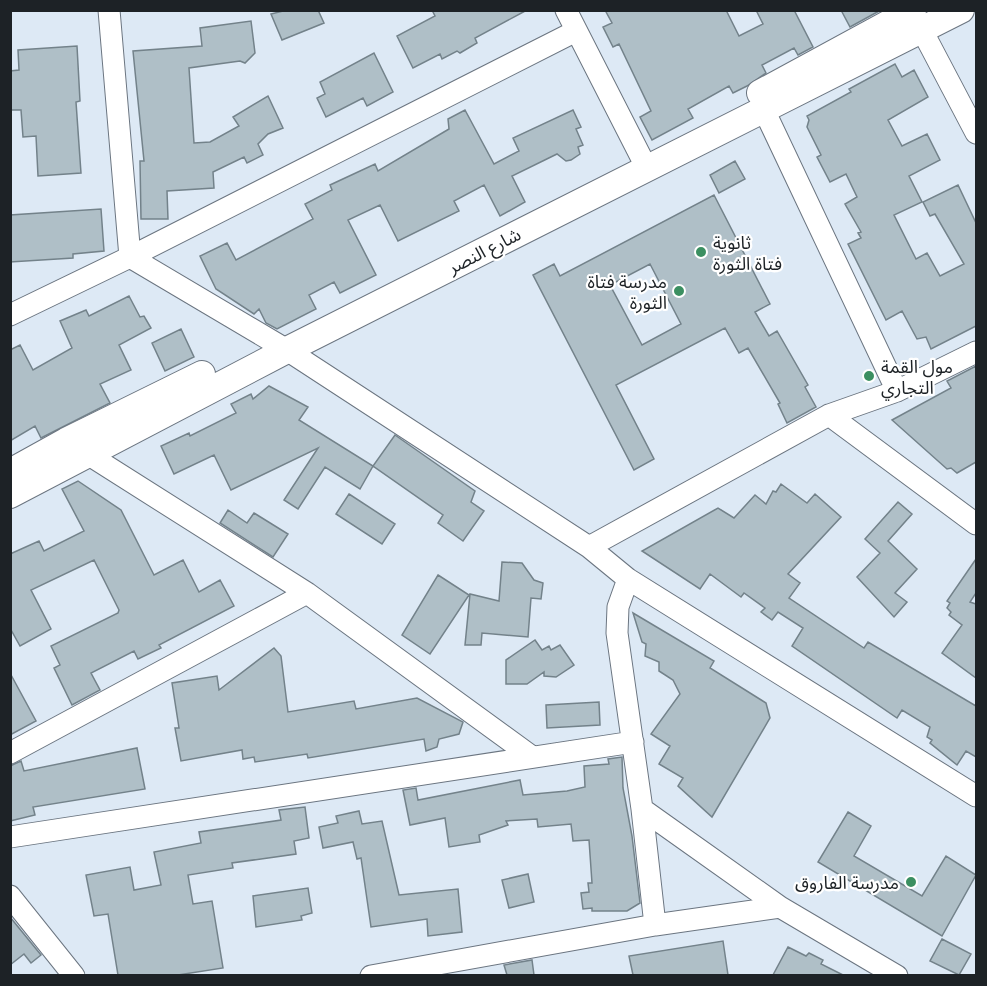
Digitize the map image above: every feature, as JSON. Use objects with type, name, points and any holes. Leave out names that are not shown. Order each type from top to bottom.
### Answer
[{"type":"street","points":[[109,10],[130,257]]},
{"type":"street","points":[[566,10],[641,157]]},
{"type":"street","name":"شارع النصر","points":[[10,495],[278,345],[915,15],[961,10]]},
{"type":"street","points":[[915,15],[976,133]]},
{"type":"street","name":"شارع النصر","points":[[10,472],[66,441],[278,345],[764,110],[915,15]]},
{"type":"street","points":[[10,315],[130,257],[576,31]]},
{"type":"street","points":[[764,110],[897,391]]},
{"type":"street","points":[[130,257],[278,345],[589,547],[628,579],[976,796]]},
{"type":"street","points":[[589,547],[829,415],[897,391],[976,352]]},
{"type":"street","points":[[829,415],[976,524]]},
{"type":"street","points":[[86,453],[307,593],[531,756]]},
{"type":"street","points":[[628,579],[618,607],[617,633],[642,809],[655,925]]},
{"type":"street","points":[[10,753],[307,593]]},
{"type":"street","points":[[10,837],[633,742]]},
{"type":"street","points":[[642,809],[780,907],[897,975]]},
{"type":"street","points":[[10,896],[74,975]]},
{"type":"street","points":[[371,975],[655,925],[780,907]]},
{"type":"building","points":[[287,10],[318,10],[324,23],[282,40],[271,14]]},
{"type":"building","points":[[432,10],[527,10],[475,38],[477,43],[460,53],[457,51],[442,59],[440,54],[413,68],[397,36],[435,16]]},
{"type":"building","points":[[605,10],[726,10],[739,36],[763,24],[756,10],[794,10],[813,47],[798,55],[794,48],[762,65],[766,73],[747,86],[733,93],[729,86],[688,109],[693,118],[652,140],[640,117],[651,111],[619,44],[613,47],[603,27],[612,23]]},
{"type":"building","points":[[841,10],[881,10],[850,27]]},
{"type":"building","points":[[251,21],[255,53],[245,63],[240,61],[189,68],[194,143],[210,142],[239,126],[233,117],[268,96],[283,128],[268,134],[258,144],[263,155],[247,163],[244,157],[213,172],[214,188],[167,191],[168,219],[141,219],[140,161],[144,161],[133,51],[202,46],[200,28]]},
{"type":"building","points":[[77,46],[80,101],[76,102],[81,173],[38,176],[36,136],[23,137],[21,110],[10,110],[10,71],[19,70],[18,50]]},
{"type":"building","points":[[374,53],[393,92],[367,106],[363,98],[326,117],[317,98],[325,94],[320,82]]},
{"type":"building","points":[[895,64],[902,77],[914,70],[928,97],[888,120],[902,146],[927,134],[940,160],[909,176],[922,202],[894,215],[916,259],[927,253],[940,276],[964,264],[935,214],[930,216],[923,202],[958,185],[976,223],[976,326],[931,349],[926,337],[917,339],[902,311],[886,320],[848,244],[861,238],[858,233],[861,232],[845,204],[857,197],[846,174],[830,182],[817,157],[821,155],[807,127],[809,120],[807,116],[851,92],[849,89]]},
{"type":"building","points":[[465,110],[494,164],[519,151],[513,138],[573,110],[581,127],[576,129],[583,145],[578,147],[580,154],[566,161],[557,154],[512,176],[525,202],[500,216],[484,185],[454,201],[459,211],[398,241],[380,205],[348,220],[376,275],[340,293],[334,282],[309,295],[316,309],[277,329],[266,323],[259,309],[254,314],[216,289],[200,256],[227,243],[236,260],[313,219],[305,204],[332,190],[330,185],[375,164],[378,171],[449,129],[448,119]]},
{"type":"building","points":[[735,161],[745,179],[719,193],[710,175]]},
{"type":"building","points":[[714,195],[770,304],[755,312],[769,336],[777,331],[808,385],[805,387],[816,407],[787,423],[778,404],[780,403],[748,348],[739,353],[725,328],[616,385],[654,459],[634,470],[533,275],[554,264],[560,276]],"holes":[[[650,264],[681,324],[642,345],[610,285]]]},
{"type":"building","points":[[101,209],[104,251],[73,254],[73,258],[10,262],[10,215]]},
{"type":"building","points":[[129,296],[140,317],[144,316],[151,328],[119,345],[131,370],[100,384],[110,403],[41,438],[35,426],[10,441],[10,350],[20,345],[33,370],[72,348],[60,321],[86,310],[89,316]]},
{"type":"building","points":[[181,329],[194,357],[165,371],[152,343]]},
{"type":"building","points":[[976,366],[976,462],[957,473],[951,468],[947,469],[892,420],[951,388],[947,381]]},
{"type":"building","points":[[269,386],[308,407],[299,420],[373,466],[360,489],[325,467],[298,509],[284,500],[318,448],[231,490],[214,455],[174,474],[161,446],[189,433],[190,436],[236,413],[231,404],[251,394],[253,399]]},
{"type":"building","points":[[395,435],[475,491],[471,502],[484,511],[463,541],[438,523],[443,515],[373,466]]},
{"type":"building","points":[[78,481],[121,510],[154,575],[183,560],[199,592],[220,580],[234,606],[159,645],[161,648],[138,659],[134,651],[91,673],[100,690],[72,705],[54,668],[60,665],[51,646],[118,613],[119,610],[94,560],[31,590],[51,629],[20,646],[10,628],[10,554],[39,541],[44,551],[84,531],[62,489]]},
{"type":"building","points":[[781,484],[807,503],[815,494],[841,517],[788,574],[800,583],[789,598],[864,648],[868,642],[976,706],[976,757],[966,751],[957,765],[930,743],[932,740],[927,737],[930,727],[902,710],[897,718],[792,646],[803,628],[778,612],[772,620],[761,612],[765,608],[744,593],[741,597],[710,574],[700,589],[642,551],[718,508],[734,518],[755,495],[766,504],[773,491],[776,492]]},
{"type":"building","points":[[349,494],[395,524],[382,544],[336,514]]},
{"type":"building","points":[[898,502],[912,514],[888,541],[917,569],[895,593],[907,602],[894,617],[857,577],[880,553],[865,539]]},
{"type":"building","points":[[228,510],[247,523],[254,513],[288,534],[273,557],[220,523]]},
{"type":"building","points":[[976,559],[976,593],[970,602],[976,604],[976,678],[942,653],[962,625],[949,615],[951,612],[947,608],[950,603],[947,601]]},
{"type":"building","points":[[502,562],[522,563],[534,580],[543,583],[541,599],[531,598],[528,637],[482,633],[481,645],[465,645],[470,594],[499,601]]},
{"type":"building","points":[[438,575],[469,595],[430,654],[402,635]]},
{"type":"building","points":[[633,613],[714,661],[710,668],[766,703],[770,718],[712,817],[678,786],[683,778],[659,764],[670,746],[651,734],[680,694],[673,680],[659,671],[659,662],[645,656],[646,644],[642,642]]},
{"type":"building","points":[[535,640],[542,650],[549,646],[551,650],[560,645],[574,665],[556,677],[544,676],[544,672],[527,684],[506,684],[506,660]]},
{"type":"building","points":[[274,648],[281,656],[288,712],[354,701],[356,709],[417,698],[463,722],[459,734],[439,739],[437,747],[426,751],[424,739],[308,758],[307,754],[255,762],[254,757],[243,759],[242,750],[181,761],[175,728],[179,728],[172,683],[217,676],[219,690]]},
{"type":"building","points":[[10,673],[36,721],[10,735]]},
{"type":"building","points":[[599,702],[600,725],[547,728],[546,705]]},
{"type":"building","points":[[137,748],[145,789],[33,807],[35,815],[10,821],[10,766],[21,761],[24,771]]},
{"type":"building","points":[[622,757],[623,788],[632,836],[640,903],[627,911],[583,909],[581,893],[589,892],[588,883],[592,883],[589,840],[573,841],[571,824],[538,827],[537,819],[506,821],[508,825],[479,835],[480,842],[449,847],[445,818],[410,825],[403,790],[416,788],[418,800],[520,780],[523,795],[567,791],[585,787],[584,766],[609,764],[608,759]]},
{"type":"building","points":[[305,807],[309,838],[294,841],[296,854],[232,863],[233,868],[188,875],[193,904],[212,901],[223,968],[178,975],[118,975],[108,914],[94,916],[86,875],[130,867],[134,890],[161,885],[154,852],[201,843],[199,832],[281,820],[279,810]]},
{"type":"building","points":[[359,811],[362,824],[382,821],[399,895],[458,889],[462,932],[428,936],[427,919],[371,927],[361,858],[357,859],[353,842],[323,848],[319,827],[338,823],[336,816]]},
{"type":"building","name":"مدرسة الفاروق","points":[[848,812],[871,826],[854,856],[922,896],[946,856],[976,875],[942,936],[818,862]]},
{"type":"building","points":[[528,874],[534,902],[509,908],[502,880]]},
{"type":"building","points":[[308,888],[312,913],[301,916],[302,920],[256,927],[253,896]]},
{"type":"building","points":[[10,917],[41,955],[31,963],[24,954],[10,965]]},
{"type":"building","points":[[942,939],[971,954],[959,975],[930,961]]},
{"type":"building","points":[[723,941],[728,975],[633,975],[629,956]]},
{"type":"building","points":[[788,947],[806,956],[809,953],[823,960],[821,964],[843,975],[773,975]]},
{"type":"building","points":[[532,960],[534,975],[507,975],[504,965]]},
{"type":"place","name":"ثانوية فتاة الثورة","points":[[701,252]]},
{"type":"place","name":"مدرسة فتاة الثورة","points":[[679,291]]},
{"type":"place","name":"مول القمة التجاري","points":[[869,376]]},
{"type":"place","name":"مدرسة الفاروق","points":[[911,882]]}]
